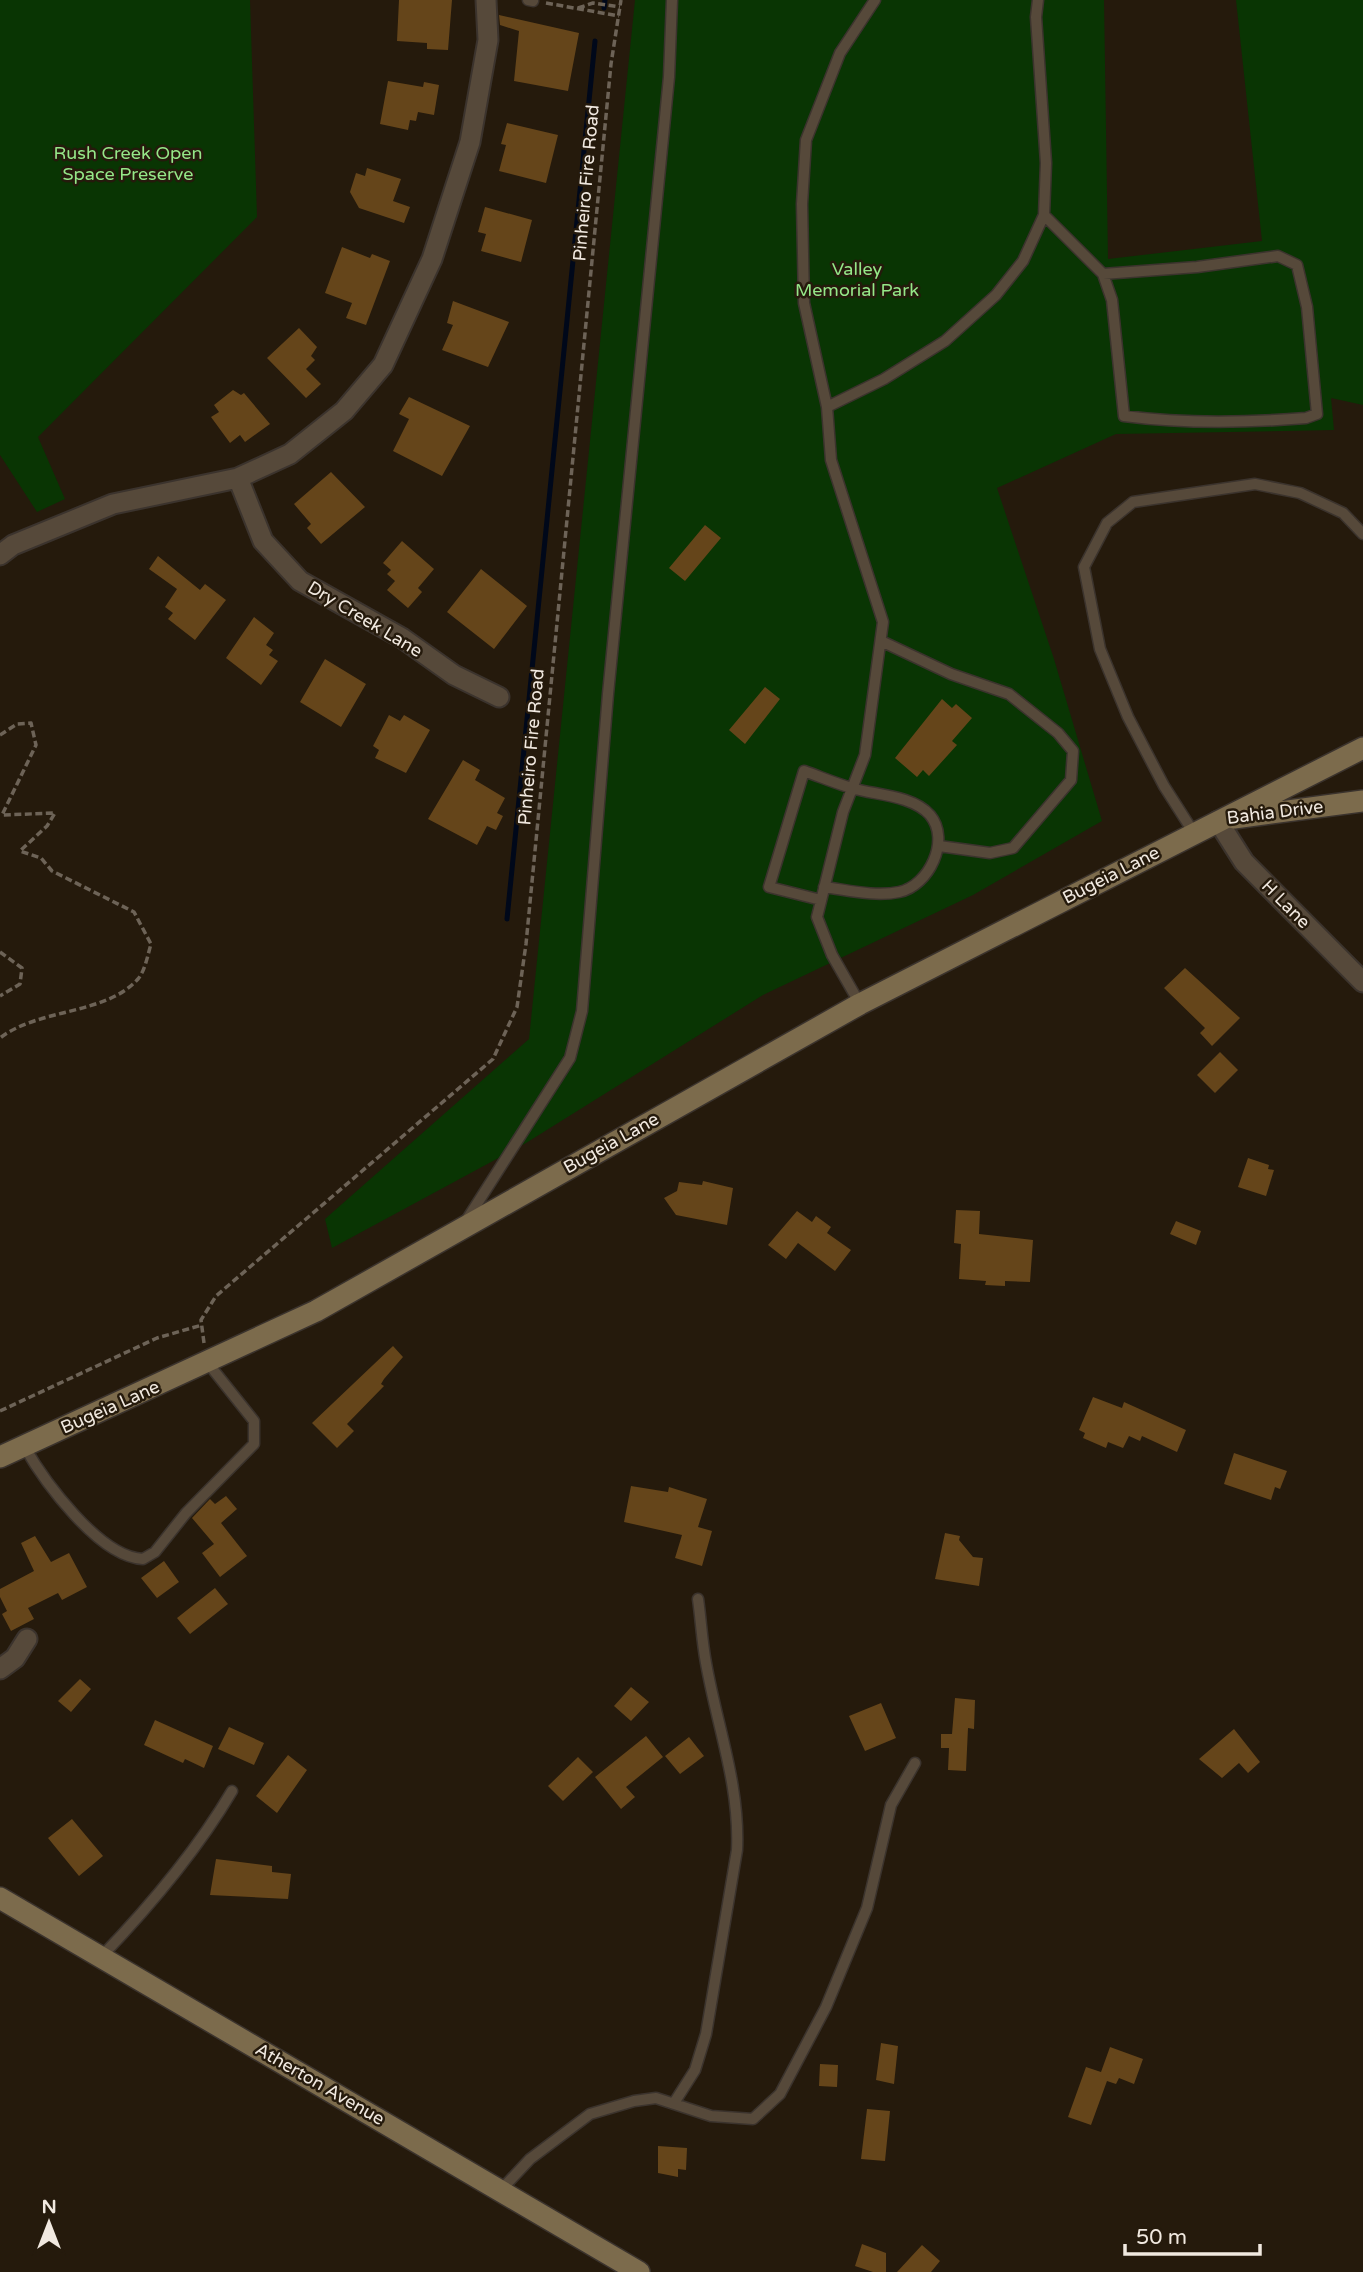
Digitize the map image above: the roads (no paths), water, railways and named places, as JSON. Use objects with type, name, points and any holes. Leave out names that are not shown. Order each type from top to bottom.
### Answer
[{"type":"street","points":[[0,555],[13,545],[113,504],[238,478],[300,445],[344,411],[383,365],[432,259],[470,142],[488,40],[486,0]]},
{"type":"street","name":"Dry Creek Lane","points":[[238,478],[263,541],[300,581],[402,638],[454,675],[499,697]]},
{"type":"street","name":"Bahia Drive","points":[[1218,821],[1363,748]]},
{"type":"street","name":"Bahia Drive","points":[[1218,821],[1363,802]]},
{"type":"street","name":"Bugeia Lane","points":[[0,1457],[316,1311],[860,1004],[1218,821]]},
{"type":"street","name":"H Lane","points":[[1218,821],[1244,862],[1363,982]]},
{"type":"street","points":[[0,1669],[15,1658],[27,1639]]},
{"type":"street","name":"Atherton Avenue","points":[[0,1898],[639,2272]]},
{"type":"lane","points":[[463,1228],[492,1177],[542,1106],[570,1058],[582,1011],[610,680],[669,78],[672,0]]},
{"type":"lane","points":[[860,1004],[832,955],[817,917],[843,812],[866,755],[883,622],[831,460],[827,407],[804,303],[802,204],[806,140],[840,54],[875,0]]},
{"type":"lane","points":[[827,407],[884,379],[945,341],[986,304],[1023,261],[1044,215],[1046,163],[1036,17],[1038,0]]},
{"type":"lane","points":[[1044,215],[1104,274],[1112,300],[1124,416],[1182,423],[1233,423],[1306,418],[1317,414],[1307,307],[1297,265],[1278,256],[1197,267],[1104,274]]},
{"type":"lane","points":[[1194,833],[1164,786],[1128,717],[1100,649],[1084,567],[1107,523],[1133,502],[1255,484],[1311,498],[1343,513],[1363,534]]},
{"type":"lane","points":[[881,641],[951,674],[1009,694],[1058,733],[1073,751],[1075,763],[1071,780],[1013,848],[990,853],[939,846]]},
{"type":"lane","points":[[821,900],[768,887],[804,771],[852,788],[905,800],[929,815],[938,833],[939,846],[923,877],[902,892],[878,893],[824,887]]},
{"type":"lane","points":[[24,1446],[43,1479],[96,1534],[121,1552],[143,1559],[155,1552],[186,1513],[254,1444],[254,1421],[207,1363]]},
{"type":"lane","points":[[674,2103],[695,2070],[706,2034],[738,1837],[730,1759],[706,1664],[698,1599]]},
{"type":"lane","points":[[501,2190],[530,2159],[590,2114],[656,2098],[711,2116],[753,2119],[780,2094],[826,2007],[867,1908],[891,1805],[915,1763]]},
{"type":"lane","points":[[101,1957],[139,1917],[204,1835],[232,1791]]},
{"type":"waterway","points":[[604,8],[605,0]]},
{"type":"waterway","points":[[507,919],[595,41]]},
{"type":"park label","name":"Rush Creek Open Space Preserve","points":[[128,163]]},
{"type":"park label","name":"Valley Memorial Park","points":[[857,279]]}]
